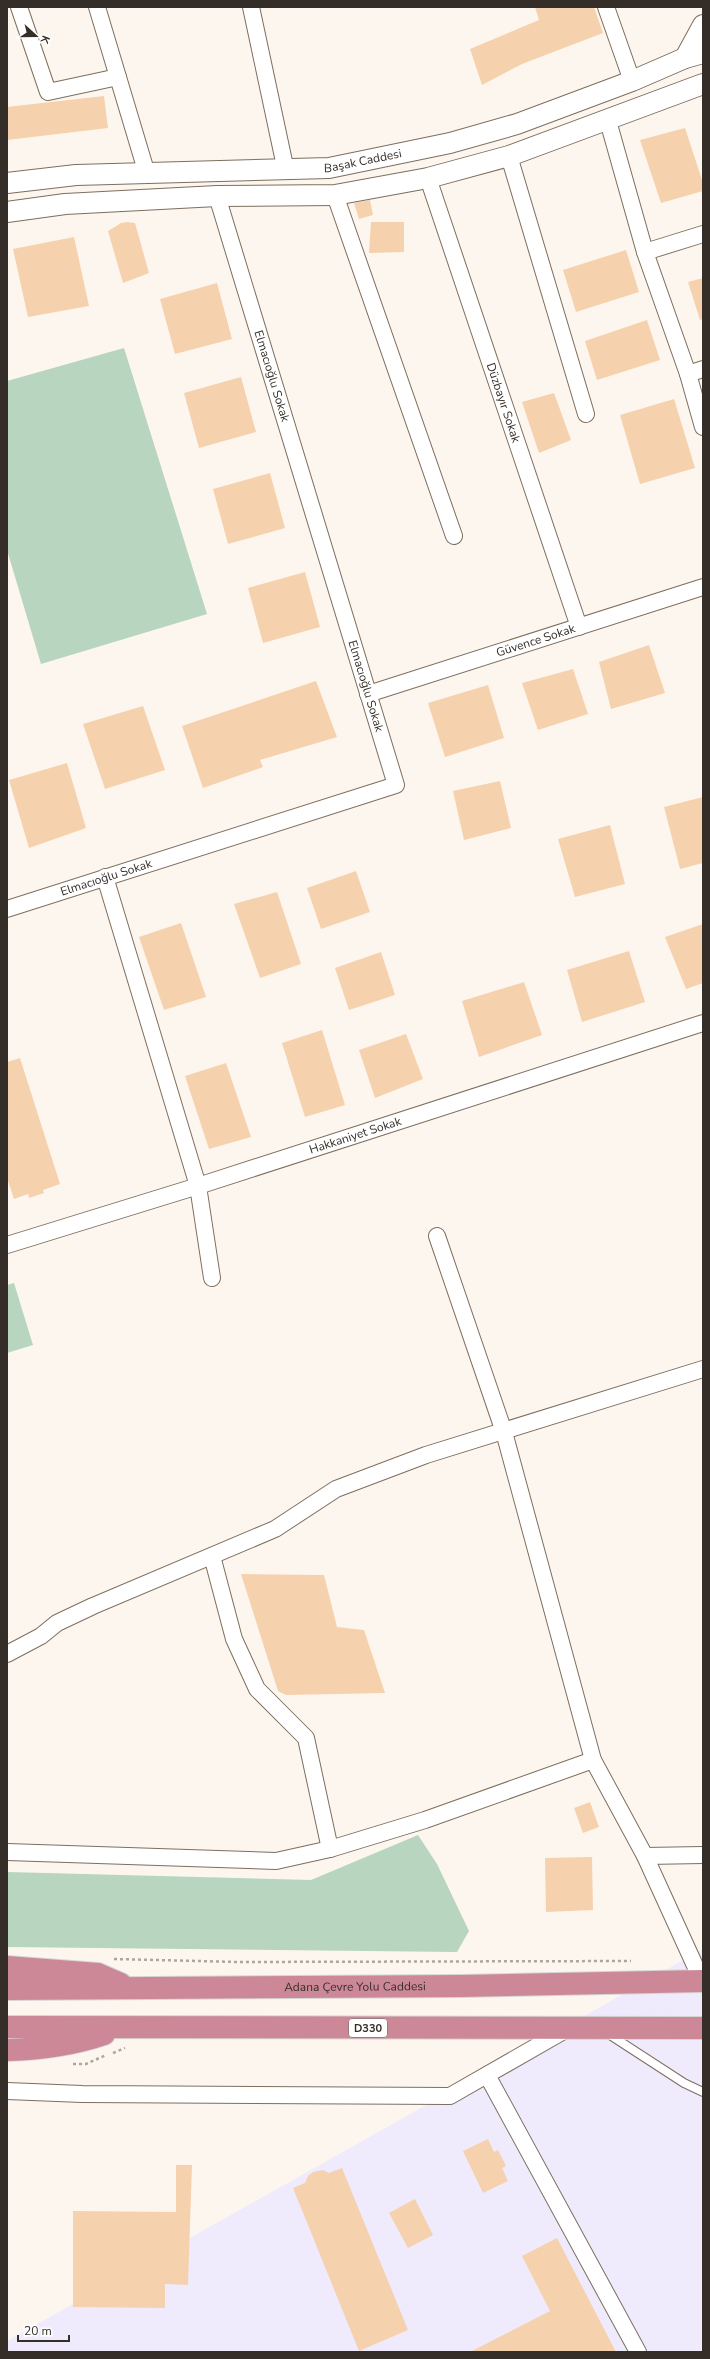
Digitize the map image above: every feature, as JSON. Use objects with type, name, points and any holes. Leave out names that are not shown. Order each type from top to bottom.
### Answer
[{"type":"highway","points":[[7,1967],[98,1974],[131,1988]]},
{"type":"highway","name":"Adana Çevre Yolu Caddesi","points":[[7,1989],[702,1982]]},
{"type":"highway","name":"D330","points":[[7,2027],[703,2028]]},
{"type":"highway","points":[[7,2050],[39,2049],[66,2044],[127,2027]]},
{"type":"street","points":[[19,7],[48,92],[118,78]]},
{"type":"street","points":[[97,7],[147,174]]},
{"type":"street","points":[[251,7],[286,171]]},
{"type":"street","points":[[606,7],[632,81]]},
{"type":"street","points":[[694,56],[703,25]]},
{"type":"street","name":"Başak Caddesi","points":[[7,183],[76,175],[286,171],[329,168],[450,143],[517,124],[694,56]]},
{"type":"street","points":[[7,212],[65,204],[217,196],[335,195],[428,178],[509,156],[703,84]]},
{"type":"street","points":[[608,120],[645,252],[695,371],[703,427]]},
{"type":"street","points":[[509,156],[586,414]]},
{"type":"street","name":"Düzbayır Sokak","points":[[428,178],[579,627]]},
{"type":"street","points":[[335,195],[454,536]]},
{"type":"street","name":"Elmacıoğlu Sokak","points":[[7,909],[396,785],[217,196]]},
{"type":"street","points":[[645,252],[703,234]]},
{"type":"street","name":"Güvence Sokak","points":[[368,694],[703,587]]},
{"type":"street","points":[[105,877],[198,1186],[212,1278]]},
{"type":"street","name":"Hakkaniyet Sokak","points":[[7,1245],[198,1186],[703,1023]]},
{"type":"street","points":[[437,1236],[504,1432],[593,1760],[645,1856],[702,1982]]},
{"type":"street","points":[[7,1654],[41,1636],[63,1620],[275,1530],[336,1489],[426,1455],[703,1369]]},
{"type":"street","points":[[212,1556],[234,1639],[257,1688],[306,1738],[330,1849]]},
{"type":"street","points":[[7,1852],[276,1861],[330,1849],[425,1820],[593,1760]]},
{"type":"street","points":[[645,1856],[703,1855]]},
{"type":"street","points":[[7,2091],[82,2094],[450,2096],[567,2029]]},
{"type":"street","points":[[487,2074],[638,2352]]},
{"type":"lane","points":[[601,2029],[684,2084],[703,2092]]},
{"type":"path","points":[[107,1958],[238,1962],[635,1962]]},
{"type":"shaded area","points":[[703,1949],[703,2352],[7,2352],[7,2341]]},
{"type":"green space","points":[[124,348],[207,614],[41,664],[7,550],[7,381]]},
{"type":"green space","points":[[14,1283],[33,1345],[7,1353],[7,1285]]},
{"type":"green space","points":[[418,1835],[437,1864],[469,1931],[457,1952],[7,1947],[7,1872],[311,1880]]},
{"type":"building","points":[[535,7],[594,7],[603,33],[522,64],[482,85],[470,49],[539,20]]},
{"type":"building","points":[[104,96],[108,128],[7,140],[7,107]]},
{"type":"building","points":[[685,128],[703,183],[703,191],[661,203],[640,140]]},
{"type":"building","points":[[370,200],[373,215],[359,219],[354,203]]},
{"type":"building","points":[[371,222],[404,222],[404,252],[369,253]]},
{"type":"building","points":[[121,223],[135,223],[149,273],[123,283],[108,231]]},
{"type":"building","points":[[74,237],[89,306],[28,317],[13,249]]},
{"type":"building","points":[[626,250],[639,292],[576,312],[563,270]]},
{"type":"building","points":[[703,278],[703,319],[700,320],[688,282]]},
{"type":"building","points":[[217,283],[232,339],[175,354],[160,299]]},
{"type":"building","points":[[647,320],[660,360],[597,380],[585,341]]},
{"type":"building","points":[[241,377],[256,432],[199,448],[184,393]]},
{"type":"building","points":[[554,393],[571,440],[539,453],[522,402]]},
{"type":"building","points":[[674,399],[695,468],[640,484],[620,415]]},
{"type":"building","points":[[270,473],[285,528],[228,544],[213,489]]},
{"type":"building","points":[[305,572],[320,627],[263,643],[248,588]]},
{"type":"building","points":[[649,645],[665,693],[611,709],[599,662]]},
{"type":"building","points":[[573,669],[588,714],[538,730],[522,683]]},
{"type":"building","points":[[316,681],[337,737],[260,760],[263,767],[203,788],[182,726]]},
{"type":"building","points":[[488,685],[504,738],[445,757],[428,703]]},
{"type":"building","points":[[143,706],[165,770],[105,789],[83,724]]},
{"type":"building","points":[[67,763],[86,828],[29,848],[9,780]]},
{"type":"building","points":[[500,781],[511,828],[464,840],[453,791]]},
{"type":"building","points":[[703,797],[703,863],[680,869],[664,807]]},
{"type":"building","points":[[610,825],[625,884],[575,897],[558,839]]},
{"type":"building","points":[[356,871],[370,912],[321,929],[307,888]]},
{"type":"building","points":[[277,892],[301,964],[260,978],[234,904]]},
{"type":"building","points":[[181,923],[206,997],[164,1010],[139,937]]},
{"type":"building","points":[[703,924],[703,983],[686,989],[665,937]]},
{"type":"building","points":[[629,951],[645,1002],[582,1022],[567,970]]},
{"type":"building","points":[[381,952],[395,995],[349,1010],[335,968]]},
{"type":"building","points":[[524,982],[542,1035],[479,1057],[462,1001]]},
{"type":"building","points":[[322,1030],[345,1105],[305,1117],[282,1043]]},
{"type":"building","points":[[406,1034],[423,1079],[375,1098],[359,1050]]},
{"type":"building","points":[[20,1058],[60,1184],[43,1190],[44,1193],[29,1198],[28,1194],[14,1199],[7,1178],[7,1062]]},
{"type":"building","points":[[226,1063],[251,1137],[209,1149],[185,1076]]},
{"type":"building","points":[[241,1574],[324,1575],[337,1627],[364,1630],[385,1693],[286,1695],[278,1691]]},
{"type":"building","points":[[590,1802],[599,1827],[583,1833],[574,1808]]},
{"type":"building","points":[[592,1857],[593,1910],[546,1912],[545,1858]]},
{"type":"building","points":[[488,2139],[494,2152],[498,2150],[506,2166],[502,2168],[508,2181],[483,2193],[463,2151]]},
{"type":"building","points":[[176,2165],[192,2165],[188,2285],[165,2284],[165,2308],[73,2307],[73,2211],[176,2212]]},
{"type":"building","points":[[342,2168],[408,2330],[359,2351],[293,2188],[305,2183],[308,2176],[313,2172],[323,2170],[329,2173]]},
{"type":"building","points":[[415,2199],[433,2235],[408,2248],[389,2213]]},
{"type":"building","points":[[557,2238],[616,2352],[470,2352],[550,2311],[522,2256]]}]
